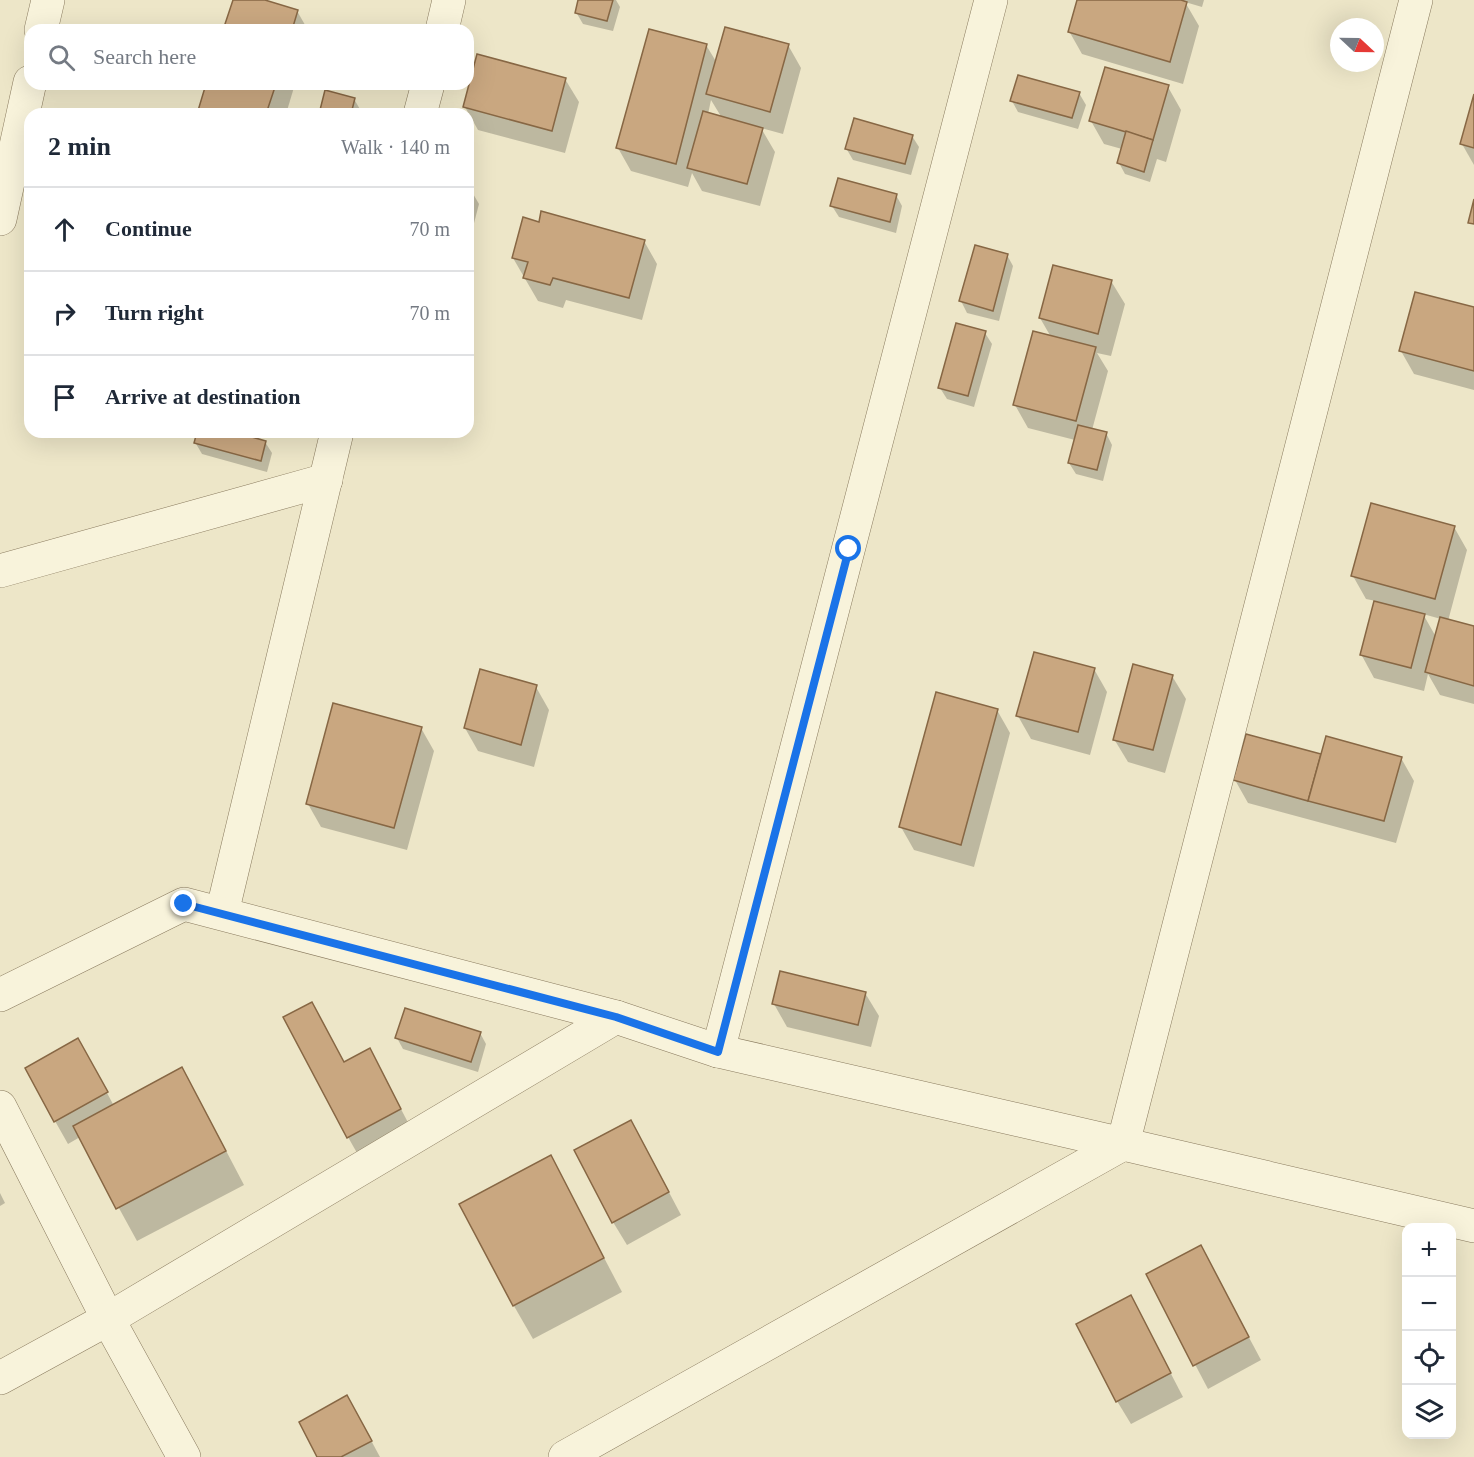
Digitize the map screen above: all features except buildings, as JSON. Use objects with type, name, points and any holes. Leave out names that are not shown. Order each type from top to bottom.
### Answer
[{"type":"street","points":[[42,24],[48,0]]},
{"type":"street","points":[[444,24],[450,0]]},
{"type":"street","points":[[718,1052],[992,0]]},
{"type":"street","points":[[565,1457],[1123,1144],[1416,0]]},
{"type":"street","points":[[24,108],[28,90]]},
{"type":"street","points":[[422,108],[426,90]]},
{"type":"street","points":[[0,219],[24,109]]},
{"type":"street","points":[[222,913],[336,438]]},
{"type":"street","points":[[0,571],[326,480]]},
{"type":"street","points":[[0,995],[184,904],[616,1017],[718,1052],[1474,1226]]},
{"type":"street","points":[[0,1378],[108,1319],[616,1017]]},
{"type":"street","points":[[0,1107],[108,1319],[184,1457]]},
{"type":"route","points":[[184,904],[616,1017],[718,1052],[849,549]]}]
